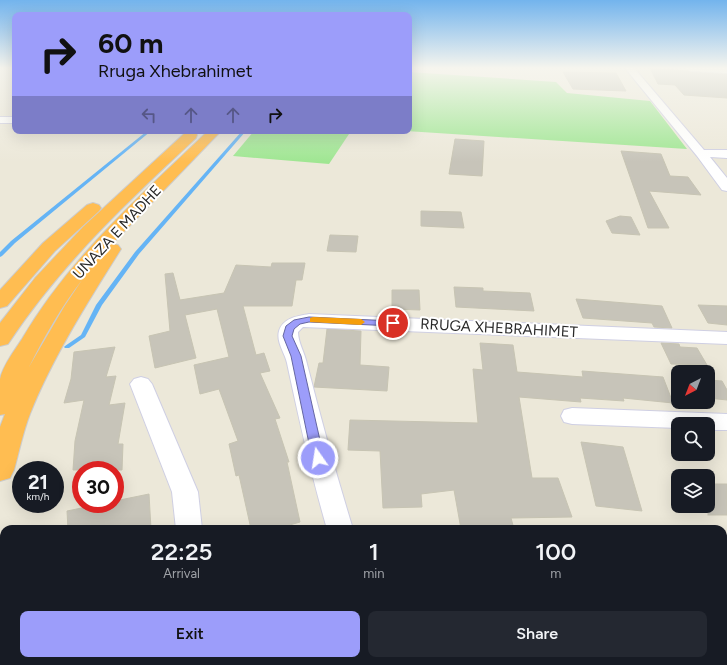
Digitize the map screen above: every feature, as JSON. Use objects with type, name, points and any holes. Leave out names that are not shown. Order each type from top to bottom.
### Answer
[{"type":"highway","name":"UNAZA E MADHE","points":[[0,339],[55,265],[75,244],[192,134]]},
{"type":"highway","name":"UNAZA E MADHE","points":[[0,406],[9,384],[33,337],[57,300],[86,261],[212,134]]},
{"type":"highway","points":[[0,302],[49,247],[83,216],[106,199],[141,181]]},
{"type":"highway","points":[[0,470],[17,415],[30,387],[74,307],[111,252],[125,221]]},
{"type":"street","points":[[656,99],[701,152],[727,188]]},
{"type":"street","points":[[0,120],[12,120]]},
{"type":"street","points":[[701,152],[727,154]]},
{"type":"street","name":"RRUGA XHEBRAHIMET","points":[[339,525],[318,458],[296,356],[288,336],[290,328],[297,322],[309,320],[727,338]]},
{"type":"street","points":[[141,384],[185,492],[189,525]]},
{"type":"street","points":[[572,416],[727,422]]},
{"type":"green space","points":[[412,99],[630,99],[650,101],[687,149],[412,131]]},
{"type":"green space","points":[[251,134],[349,134],[329,164],[233,156]]},
{"type":"building","points":[[455,139],[484,141],[482,176],[449,174]]},
{"type":"building","points":[[621,151],[661,154],[670,176],[688,177],[701,195],[649,191],[669,228],[648,228]]},
{"type":"building","points":[[421,211],[461,212],[464,228],[421,226]]},
{"type":"building","points":[[620,216],[631,217],[640,235],[612,233],[606,221]]},
{"type":"building","points":[[330,235],[358,236],[356,252],[327,251]]},
{"type":"building","points":[[272,263],[305,263],[302,280],[296,280],[292,306],[243,306],[256,355],[264,353],[270,371],[260,373],[280,418],[275,419],[289,462],[287,462],[300,522],[290,525],[250,525],[239,475],[236,476],[229,444],[238,441],[219,389],[200,394],[194,365],[229,357],[217,309],[185,315],[196,358],[155,368],[149,336],[170,331],[165,274],[173,273],[180,300],[224,293],[236,265],[271,267]]},
{"type":"building","points":[[454,287],[483,288],[483,291],[530,293],[534,311],[456,307]]},
{"type":"building","points":[[392,290],[419,290],[420,310],[392,309]]},
{"type":"building","points":[[576,299],[662,306],[672,328],[654,327],[652,323],[583,318]]},
{"type":"building","points":[[698,305],[727,306],[727,325],[708,323]]},
{"type":"building","points":[[327,329],[361,331],[360,365],[389,367],[387,391],[314,387],[319,363],[323,363]]},
{"type":"building","points":[[480,343],[513,345],[517,372],[583,377],[582,371],[663,377],[671,398],[671,403],[623,398],[624,401],[580,398],[581,402],[519,397],[532,478],[558,478],[572,517],[511,518],[513,525],[460,525],[454,490],[421,494],[422,507],[383,508],[380,451],[348,450],[350,420],[478,423],[473,369],[483,370]]},
{"type":"building","points":[[661,343],[679,344],[680,347],[697,348],[707,365],[671,364]]},
{"type":"building","points":[[115,347],[106,377],[116,376],[109,405],[125,403],[118,444],[123,444],[122,461],[74,461],[75,441],[84,400],[64,403],[71,379],[74,352]]},
{"type":"building","points":[[715,380],[722,381],[727,390],[727,400],[715,399]]},
{"type":"building","points":[[581,442],[623,447],[642,511],[596,506]]},
{"type":"building","points":[[715,484],[727,484],[727,515],[708,515],[708,513],[715,513]]},
{"type":"building","points":[[149,494],[151,525],[68,525],[67,511],[72,510],[72,513],[124,513],[124,499]]},
{"type":"waterway","points":[[0,255],[13,242],[145,134]]},
{"type":"waterway","points":[[67,347],[83,336],[99,305],[137,253],[241,134]]},
{"type":"slow traffic","points":[[313,320],[361,322]]},
{"type":"route","points":[[318,458],[305,405],[296,356],[288,336],[290,328],[297,322],[309,320],[393,323]]}]
